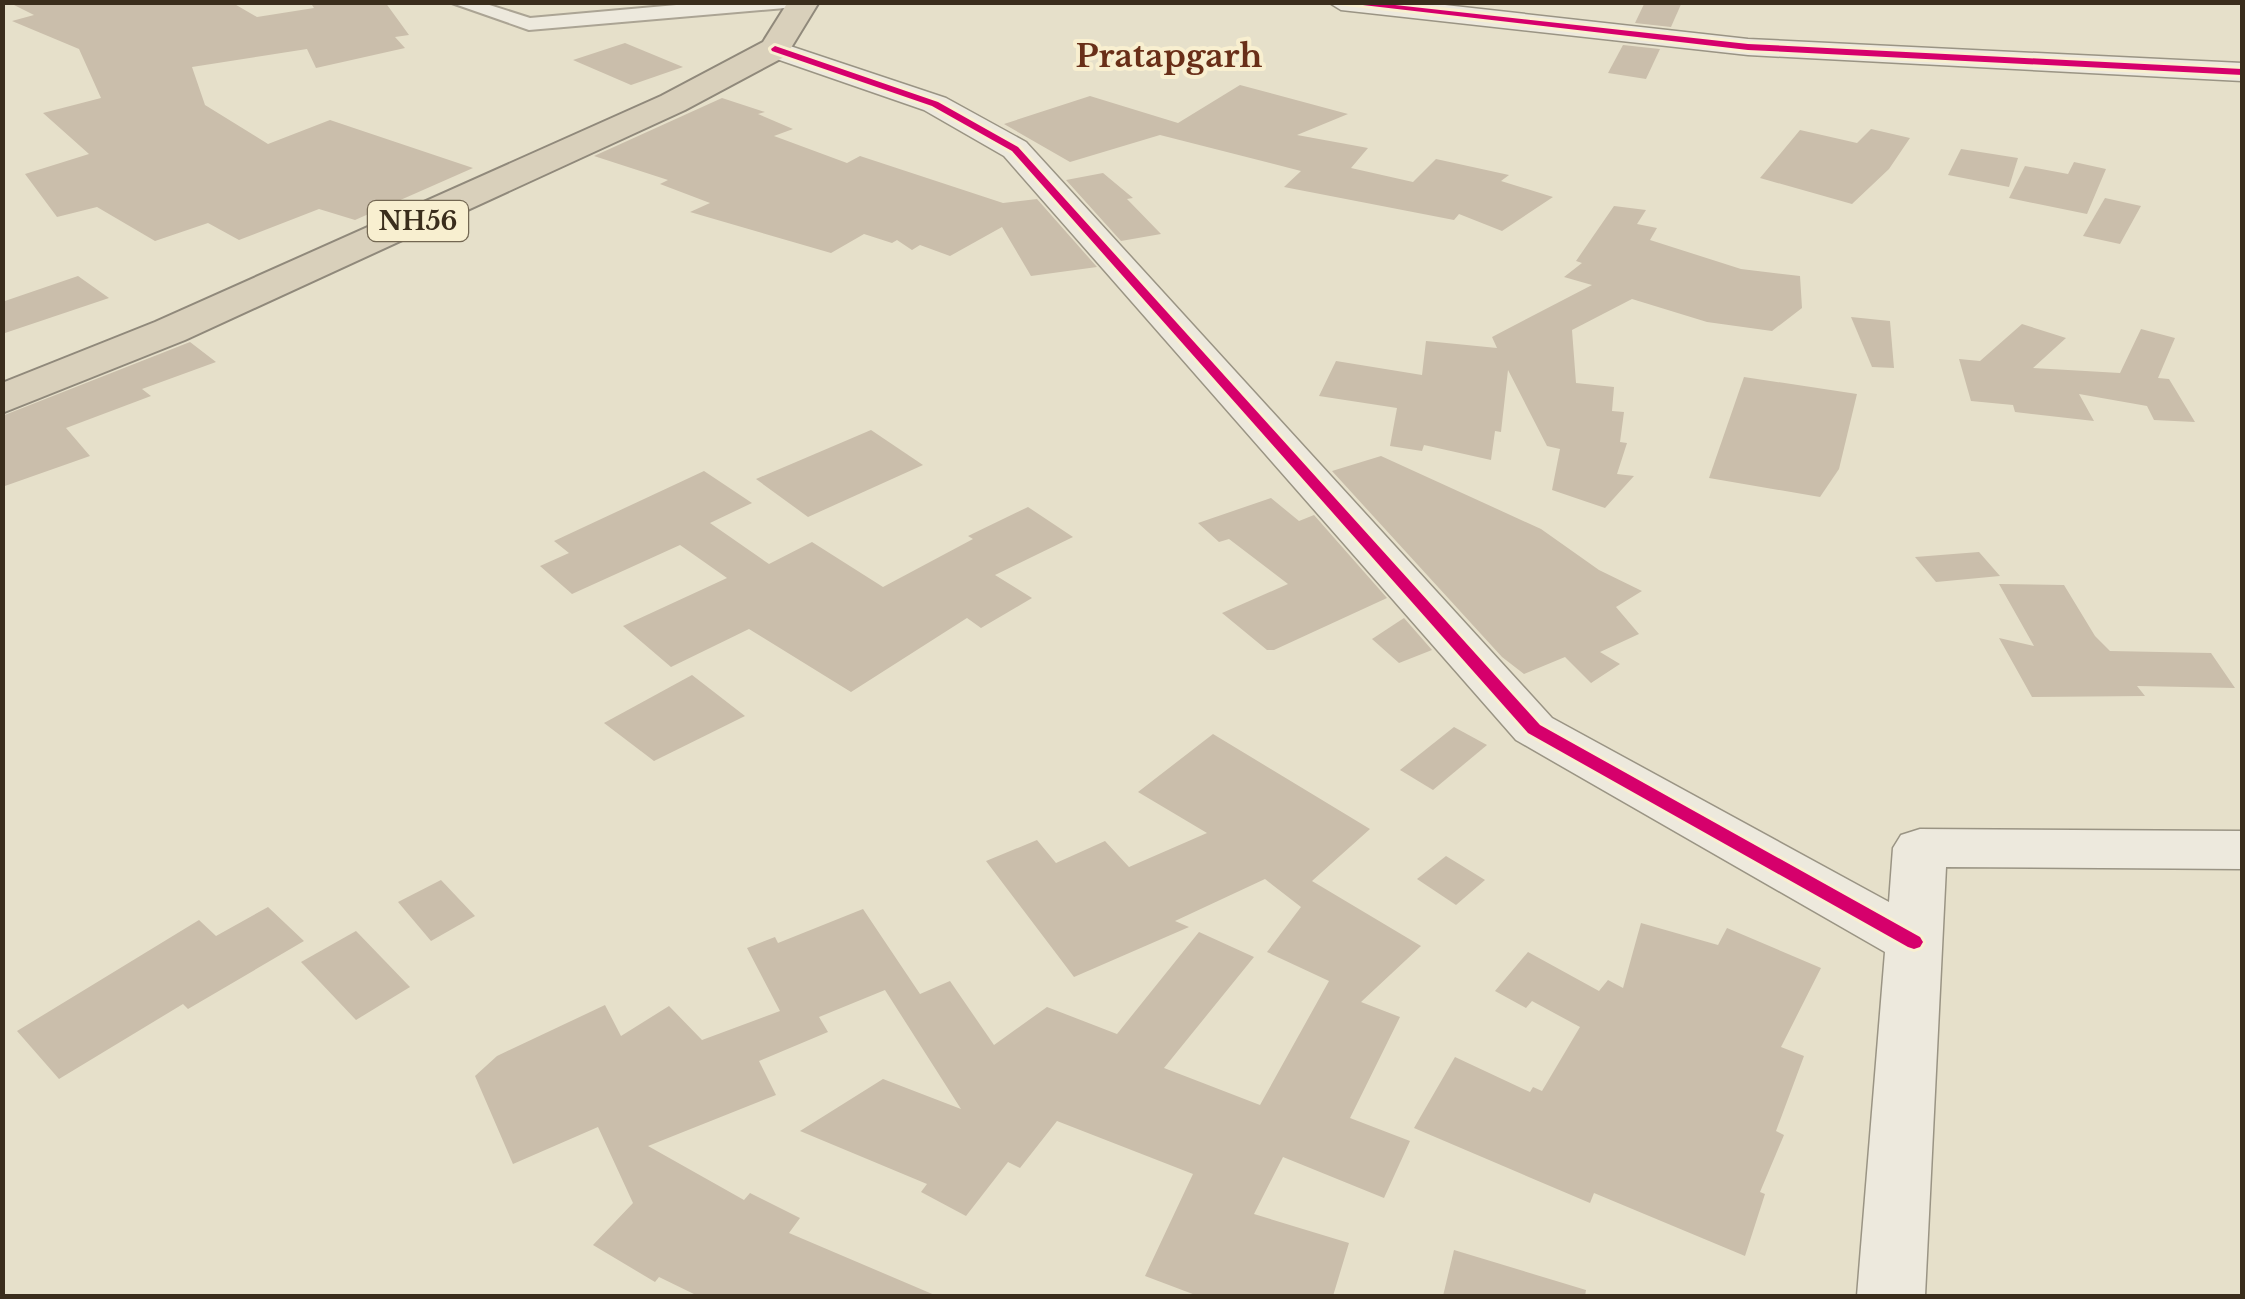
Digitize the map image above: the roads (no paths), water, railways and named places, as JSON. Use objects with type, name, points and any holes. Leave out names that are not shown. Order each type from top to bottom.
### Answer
[{"type":"highway","name":"NH56","points":[[2,399],[474,196],[673,104],[775,49],[804,2]]},
{"type":"street","points":[[458,2],[529,24],[785,2]]},
{"type":"street","points":[[1341,2],[1748,47],[2242,72]]},
{"type":"street","points":[[775,49],[935,104],[1014,149],[1534,729],[1914,942]]},
{"type":"street","points":[[1891,1296],[1920,848],[2242,850]]},
{"type":"district","name":"Pratapgarh","points":[[1169,56]]}]
